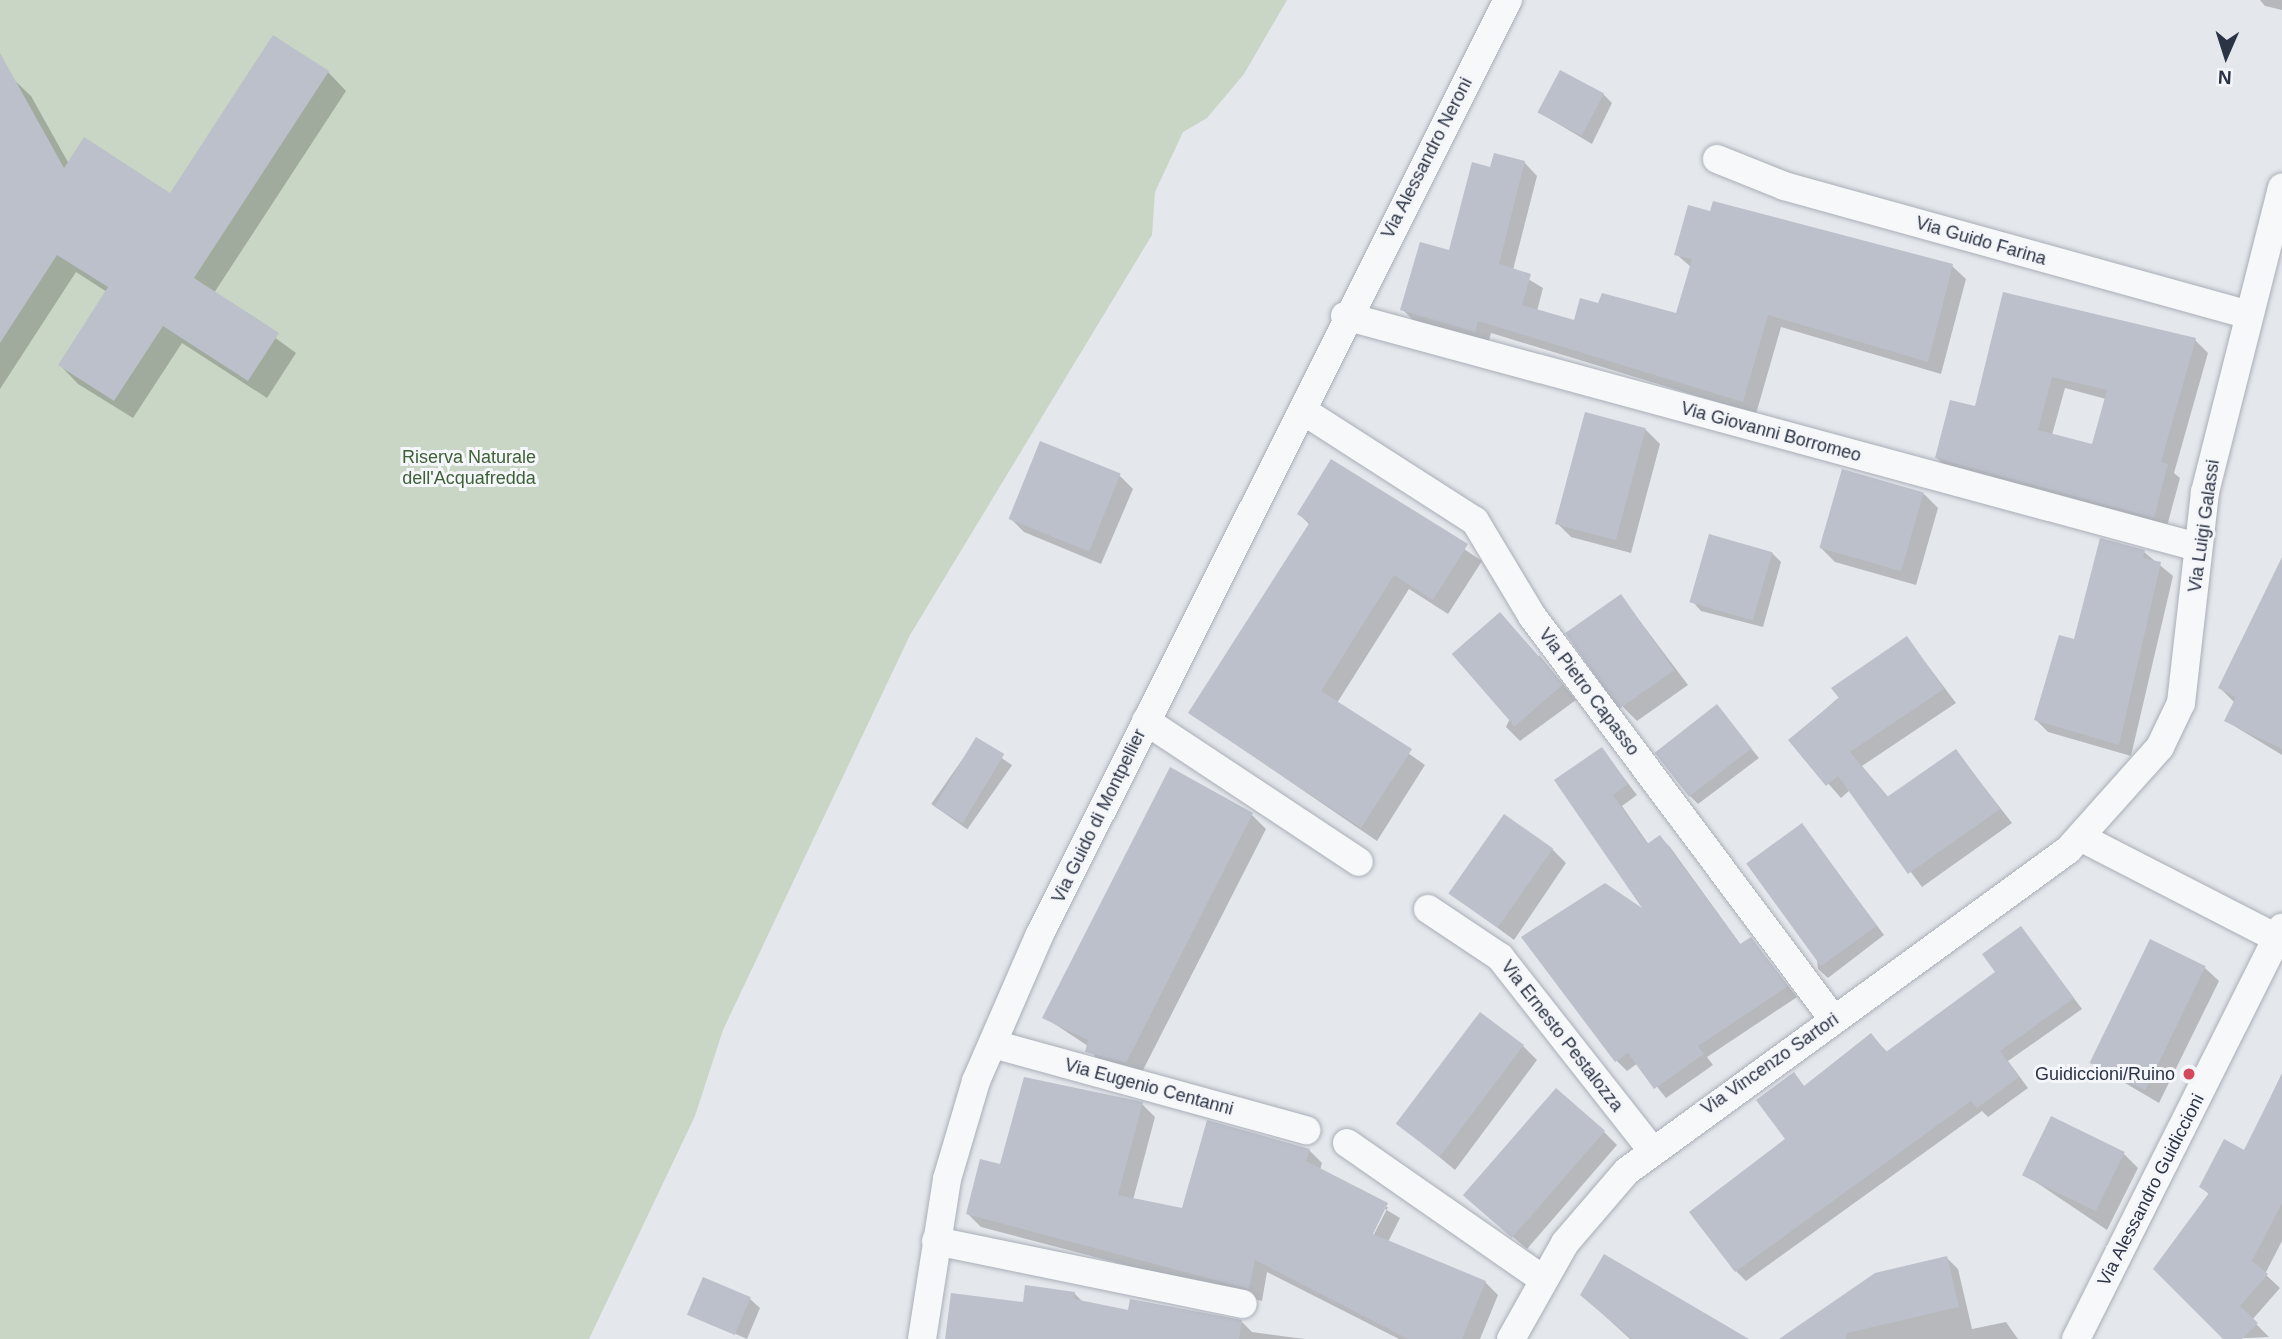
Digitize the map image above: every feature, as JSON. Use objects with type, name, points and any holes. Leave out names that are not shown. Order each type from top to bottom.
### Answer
[{"type":"street","name":"Via Alessandro Neroni","points":[[1345,316],[1508,0]]},
{"type":"street","name":"Via Guido Farina","points":[[1717,159],[1784,186],[2248,315]]},
{"type":"street","name":"Via Luigi Galassi","points":[[2081,838],[2152,757],[2177,713],[2197,547],[2248,315],[2282,188]]},
{"type":"street","name":"Via Guido di Montpellier","points":[[916,1334],[958,1133],[993,1044],[1146,721],[1305,412],[1345,316]]},
{"type":"street","name":"Via Giovanni Borromeo","points":[[1345,316],[2197,547]]},
{"type":"street","name":"Via Pietro Capasso","points":[[1305,412],[1475,521],[1532,616],[1834,1020]]},
{"type":"street","points":[[1146,721],[1359,862]]},
{"type":"street","points":[[2081,838],[2280,936]]},
{"type":"street","name":"Via Vincenzo Sartori","points":[[1511,1339],[1543,1279],[1584,1218],[1651,1149],[1834,1020],[2081,838]]},
{"type":"street","name":"Via Ernesto Pestalozza","points":[[1428,909],[1500,957],[1651,1149]]},
{"type":"street","name":"Via Alessandro Guidiccioni","points":[[2076,1339],[2280,936]]},
{"type":"street","name":"Via Eugenio Centanni","points":[[993,1044],[1306,1130]]},
{"type":"street","points":[[1347,1143],[1543,1279]]},
{"type":"street","points":[[936,1241],[1242,1304]]},
{"type":"green space","name":"Riserva Naturale dell'Acquafredda","points":[[0,0],[1287,0],[1244,74],[1207,118],[1183,132],[1155,192],[1152,235],[910,635],[723,1030],[695,1116],[589,1339],[0,1339]]},
{"type":"building","points":[[273,35],[329,71],[194,278],[279,333],[248,381],[163,326],[114,401],[58,365],[108,287],[57,255],[0,343],[0,53],[64,168],[84,137],[170,193]]},
{"type":"building","points":[[1560,70],[1604,93],[1582,136],[1537,112]]},
{"type":"building","points":[[1494,153],[1525,161],[1499,264],[1531,274],[1522,305],[1574,320],[1580,298],[1598,303],[1602,293],[1676,313],[1692,259],[1674,255],[1688,205],[1710,211],[1713,201],[1953,264],[1928,362],[1768,315],[1743,402],[1478,321],[1475,332],[1400,310],[1420,242],[1449,250],[1472,162],[1490,167]]},
{"type":"building","points":[[2003,292],[2196,338],[2161,462],[2168,464],[2154,518],[1935,458],[1950,400],[1975,406]],"holes":[[[2052,377],[2107,390],[2092,444],[2038,430]]]},
{"type":"building","points":[[1585,412],[1646,428],[1616,540],[1555,524]]},
{"type":"building","points":[[1040,441],[1121,474],[1089,551],[1009,519]]},
{"type":"building","points":[[1331,459],[1468,544],[1433,600],[1394,575],[1321,691],[1412,749],[1361,828],[1188,713],[1310,522],[1297,514]]},
{"type":"building","points":[[1842,469],[1924,492],[1901,571],[1819,548]]},
{"type":"building","points":[[1709,534],[1772,552],[1753,620],[1689,602]]},
{"type":"building","points":[[2100,538],[2145,550],[2143,558],[2161,562],[2119,745],[2034,720],[2059,635],[2074,639]]},
{"type":"building","points":[[2282,557],[2282,749],[2224,721],[2236,697],[2218,688]]},
{"type":"building","points":[[1621,594],[1674,670],[1619,709],[1565,633]]},
{"type":"building","points":[[1500,612],[1563,684],[1515,726],[1452,654]]},
{"type":"building","points":[[1907,636],[1944,689],[1850,752],[1887,797],[1956,749],[2000,809],[1908,874],[1838,776],[1826,786],[1788,740],[1839,698],[1831,688]]},
{"type":"building","points":[[1717,704],[1751,748],[1689,797],[1655,753]]},
{"type":"building","points":[[976,737],[1004,754],[963,823],[934,806]]},
{"type":"building","points":[[1602,747],[1628,784],[1613,795],[1647,844],[1660,835],[1740,944],[1751,937],[1788,986],[1698,1046],[1704,1054],[1654,1089],[1628,1053],[1615,1062],[1521,937],[1605,883],[1642,908],[1554,780]]},
{"type":"building","points":[[1170,767],[1253,813],[1126,1063],[1085,1052],[1088,1040],[1042,1018]]},
{"type":"building","points":[[1504,814],[1553,848],[1498,928],[1448,893]]},
{"type":"building","points":[[1802,823],[1877,926],[1821,966],[1746,864]]},
{"type":"building","points":[[2021,926],[2074,998],[2000,1051],[2019,1077],[1977,1108],[1971,1101],[1735,1272],[1689,1212],[1785,1139],[1756,1100],[1794,1072],[1804,1086],[1871,1033],[1886,1052],[1995,972],[1982,954]]},
{"type":"building","points":[[2150,939],[2206,966],[2145,1090],[2090,1063]]},
{"type":"building","points":[[1480,1012],[1524,1045],[1440,1157],[1396,1124]]},
{"type":"building","points":[[2282,1074],[2282,1203],[2252,1261],[2268,1274],[2240,1306],[2258,1323],[2242,1339],[2223,1339],[2153,1269],[2209,1193],[2199,1187],[2224,1139],[2244,1150]]},
{"type":"building","points":[[1024,1077],[1143,1102],[1118,1195],[1182,1208],[1207,1120],[1310,1149],[1306,1161],[1388,1203],[1373,1234],[1486,1281],[1462,1339],[1408,1339],[1255,1260],[1249,1289],[966,1214],[980,1159],[1000,1164]]},
{"type":"building","points":[[1556,1088],[1605,1131],[1512,1238],[1463,1195]]},
{"type":"building","points":[[2051,1116],[2125,1152],[2096,1211],[2022,1175]]},
{"type":"building","points":[[1604,1254],[1749,1339],[1632,1339],[1580,1295]]},
{"type":"building","points":[[1947,1256],[1959,1307],[1847,1333],[1846,1339],[1779,1339],[1875,1273]]},
{"type":"building","points":[[703,1277],[751,1297],[735,1335],[687,1315]]},
{"type":"building","points":[[1025,1285],[1075,1292],[1074,1299],[1128,1310],[1130,1299],[1242,1320],[1239,1339],[945,1339],[951,1293],[1023,1302]]},
{"type":"place","name":"Guidiccioni/Ruino","points":[[2189,1074]]}]
